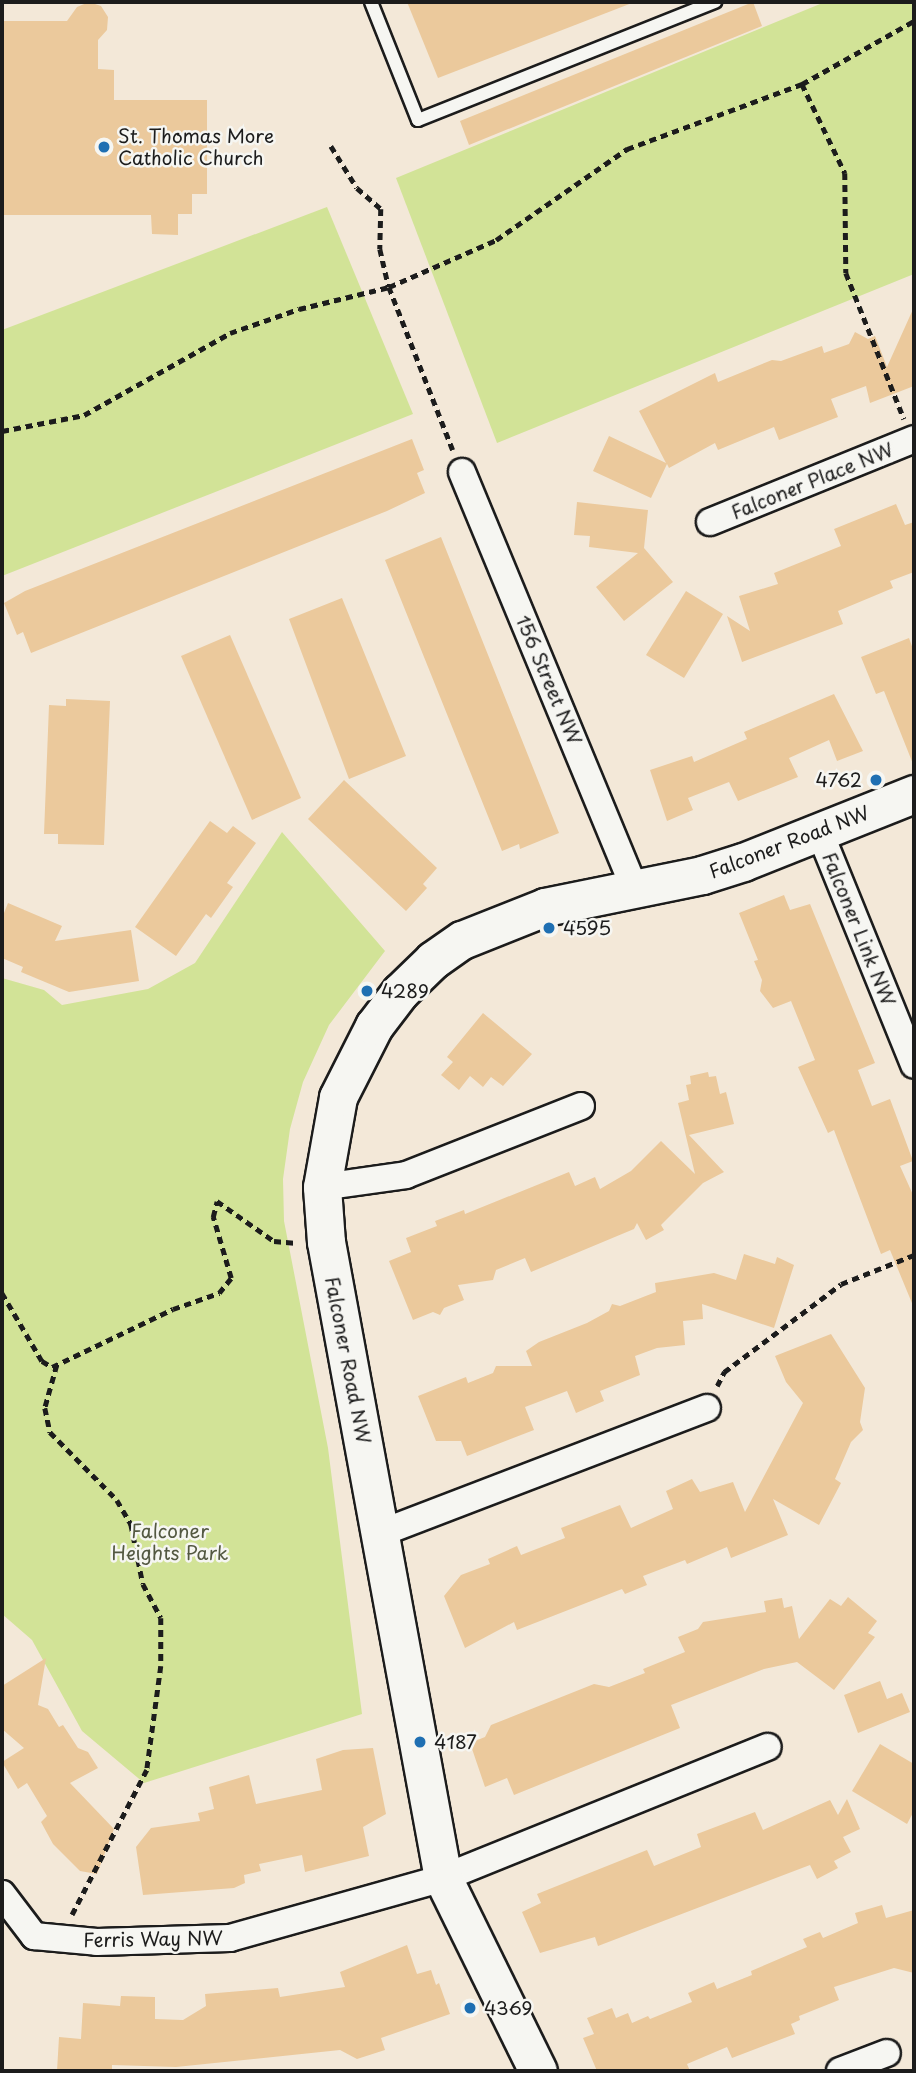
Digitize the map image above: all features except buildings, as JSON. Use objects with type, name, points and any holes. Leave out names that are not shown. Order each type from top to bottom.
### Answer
[{"type":"street","name":"Falconer Place NW","points":[[710,522],[913,440]]},
{"type":"street","name":"156 Street NW","points":[[462,472],[635,889]]},
{"type":"street","name":"Falconer Road NW","points":[[538,2071],[443,1878],[326,1241],[322,1187],[338,1097],[353,1062],[400,992],[433,960],[462,940],[516,916],[702,875],[820,833],[914,794]]},
{"type":"street","name":"Falconer Link NW","points":[[820,833],[914,1065]]},
{"type":"street","points":[[322,1187],[406,1175],[581,1106]]},
{"type":"street","points":[[381,1533],[707,1408]]},
{"type":"street","points":[[443,1878],[768,1746]]},
{"type":"street","name":"Ferris Way NW","points":[[2,1894],[34,1936],[60,1939],[230,1938],[443,1878]]},
{"type":"street","points":[[840,2071],[887,2053]]},
{"type":"lane","points":[[371,2],[418,120],[715,2]]},
{"type":"path","points":[[2,431],[84,415],[230,333],[299,309],[389,287],[496,240],[626,149],[802,84],[914,21]]},
{"type":"path","points":[[802,84],[845,173],[846,273],[913,440]]},
{"type":"path","points":[[331,146],[357,188],[381,209],[380,249],[389,287],[462,472]]},
{"type":"path","points":[[2,1293],[42,1361],[57,1365],[173,1309],[219,1293],[231,1278],[213,1217],[217,1201],[274,1241],[326,1241]]},
{"type":"path","points":[[707,1408],[724,1372],[841,1284],[914,1255]]},
{"type":"path","points":[[57,1365],[45,1408],[50,1432],[117,1500],[131,1524],[143,1584],[161,1618],[161,1666],[147,1770],[60,1939]]},
{"type":"green space","points":[[825,2],[914,2],[914,274],[497,443],[396,178]]},
{"type":"green space","points":[[327,207],[413,414],[2,576],[2,330]]},
{"type":"green space","name":"Falconer Heights Park","points":[[282,832],[385,951],[329,1025],[303,1082],[290,1129],[283,1179],[284,1221],[328,1448],[362,1714],[144,1783],[82,1731],[32,1640],[2,1614],[2,978],[44,990],[62,1005],[148,989],[195,963]]},
{"type":"place","name":"St. Thomas More Catholic Church","points":[[104,147]]},
{"type":"place","name":"4762","points":[[876,780]]},
{"type":"place","name":"4595","points":[[549,928]]},
{"type":"place","name":"4289","points":[[367,991]]},
{"type":"place","name":"4187","points":[[420,1742]]},
{"type":"place","name":"4369","points":[[470,2008]]}]
